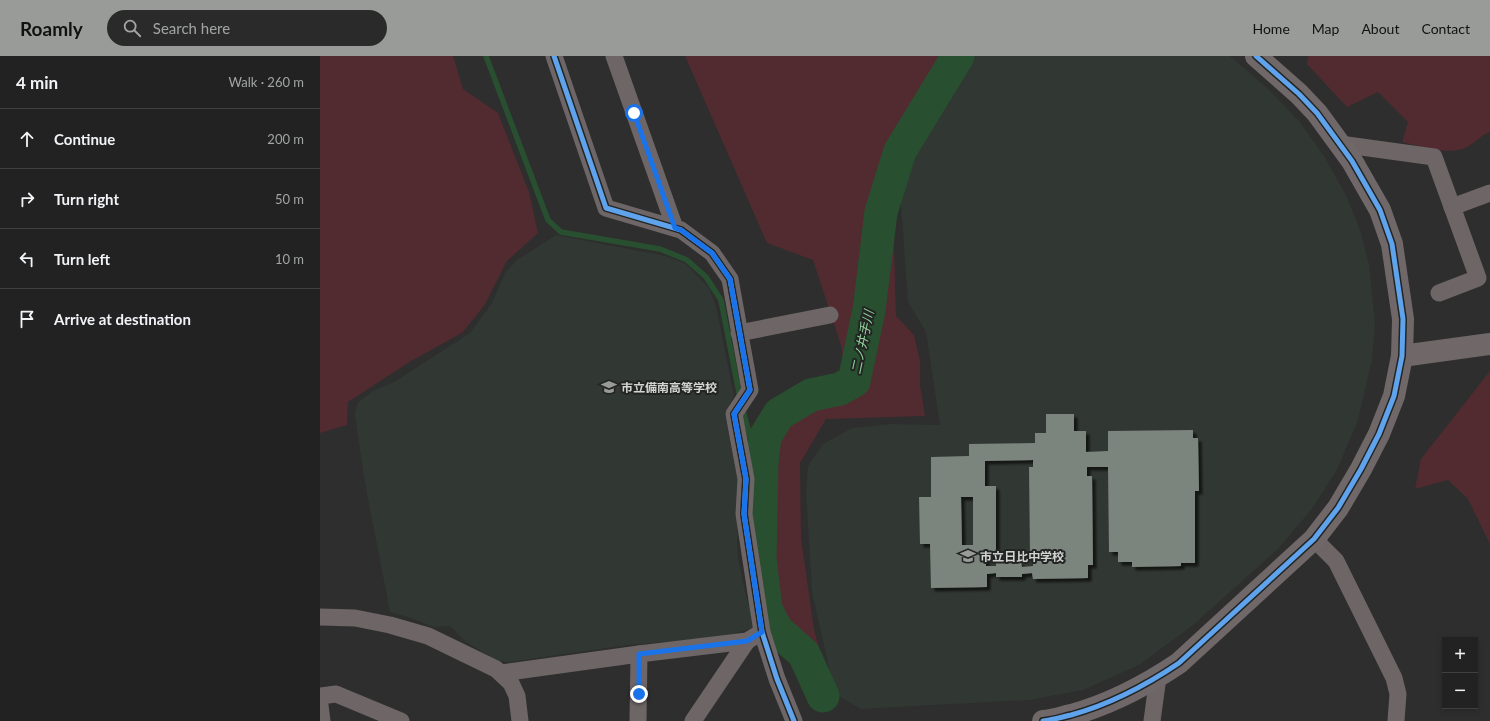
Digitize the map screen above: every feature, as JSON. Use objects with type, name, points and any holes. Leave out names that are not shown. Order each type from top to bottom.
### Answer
[{"type":"street","points":[[554,56],[606,208],[681,230],[712,253],[730,279],[750,390],[734,414],[746,479],[744,514],[762,632],[777,679],[794,721]]},
{"type":"street","points":[[614,56],[675,228]]},
{"type":"street","points":[[1043,721],[1107,704],[1132,692],[1179,663],[1314,539],[1338,508],[1361,469],[1379,434],[1394,396],[1402,356],[1403,319],[1392,244],[1380,210],[1352,161],[1313,108],[1256,56]]},
{"type":"street","points":[[1340,144],[1434,157],[1452,207],[1484,276],[1440,293]]},
{"type":"street","points":[[1452,207],[1490,193]]},
{"type":"street","points":[[739,333],[830,315]]},
{"type":"street","points":[[1402,356],[1490,344]]},
{"type":"street","points":[[1314,539],[1336,561],[1394,678],[1398,694],[1396,721]]},
{"type":"street","points":[[320,617],[355,618],[428,636],[496,669],[511,683],[517,696],[520,721]]},
{"type":"street","points":[[502,673],[747,641],[762,632]]},
{"type":"street","points":[[693,721],[747,641]]},
{"type":"street","points":[[638,721],[639,654]]},
{"type":"street","points":[[1152,721],[1158,677]]},
{"type":"street","points":[[320,696],[336,694],[401,721]]},
{"type":"street","points":[[320,704],[322,721]]},
{"type":"shaded area","points":[[320,56],[453,56],[463,89],[498,113],[529,192],[538,233],[507,261],[484,306],[462,333],[411,361],[348,402],[347,425],[320,433]]},
{"type":"shaded area","points":[[685,56],[952,56],[891,147],[896,316],[914,335],[920,361],[920,385],[925,416],[826,419],[800,463],[801,538],[814,630],[834,699],[818,696],[806,672],[795,670],[772,604],[768,463],[781,424],[811,405],[848,394],[841,345],[813,260],[767,243]]},
{"type":"shaded area","points":[[974,56],[1230,56],[1266,87],[1299,121],[1324,156],[1347,197],[1361,233],[1369,264],[1375,323],[1372,360],[1358,420],[1337,470],[1311,510],[1278,549],[1192,626],[1139,665],[1083,690],[1029,700],[861,709],[835,694],[812,592],[806,491],[808,466],[823,444],[852,428],[891,424],[940,425],[926,332],[908,302],[899,178]]},
{"type":"shaded area","points":[[1308,56],[1490,56],[1490,132],[1469,146],[1453,151],[1436,150],[1402,142],[1408,122],[1378,92],[1347,107],[1307,64]]},
{"type":"shaded area","points":[[556,235],[666,256],[686,264],[709,288],[716,306],[734,396],[725,414],[740,480],[737,543],[738,558],[745,592],[755,625],[754,628],[718,638],[628,645],[509,662],[498,661],[466,642],[450,626],[434,627],[390,612],[364,478],[355,414],[358,402],[373,391],[394,382],[470,333],[492,303],[505,273],[517,260]]},
{"type":"shaded area","points":[[1490,371],[1490,544],[1468,499],[1448,480],[1415,489],[1421,459]]},
{"type":"building","points":[[1046,414],[1074,414],[1074,431],[1086,431],[1086,452],[1108,451],[1108,431],[1193,430],[1193,438],[1198,438],[1199,491],[1195,491],[1195,563],[1181,563],[1181,566],[1132,567],[1132,562],[1118,562],[1118,552],[1109,552],[1108,467],[1087,467],[1087,476],[1092,476],[1093,565],[1088,565],[1088,578],[1033,579],[1032,573],[1022,574],[1022,577],[996,577],[996,573],[987,574],[987,587],[931,588],[930,544],[920,544],[919,497],[931,497],[931,457],[969,456],[969,444],[1035,443],[1035,433],[1046,433]],"holes":[[[1033,460],[1033,467],[1029,467],[1030,554],[1033,554],[1033,566],[1022,567],[1021,562],[996,562],[996,566],[986,566],[986,555],[996,555],[996,486],[985,486],[985,461]],[[961,497],[973,497],[973,545],[962,545]]]},
{"type":"waterway","points":[[486,56],[548,220],[561,232],[660,249],[687,260],[706,277],[721,300],[740,398]]},
{"type":"waterway","name":"二ノ井手川","points":[[823,696],[804,654],[776,629],[766,609],[760,558],[762,463],[765,437],[779,414],[811,395],[840,389],[854,381],[869,310],[881,212],[900,151],[958,56]]},
{"type":"waterway","points":[[742,407],[751,440],[762,463]]},
{"type":"cycle path","points":[[554,56],[606,208],[681,230],[712,253],[730,279],[750,390],[734,414],[746,479],[744,514],[762,632],[777,679],[794,721]]},
{"type":"cycle path","points":[[1043,721],[1086,711],[1114,700],[1140,687],[1179,663],[1314,539],[1338,508],[1361,469],[1379,434],[1394,396],[1402,356],[1403,319],[1392,244],[1380,210],[1352,161],[1317,113],[1299,94],[1256,56]]},
{"type":"place","name":"市立備南高等学校","points":[[609,387]]},
{"type":"place","name":"市立日比中学校","points":[[968,556]]},
{"type":"route","points":[[634,113],[675,228],[681,230],[712,253],[730,279],[750,390],[734,414],[746,479],[744,514],[762,632],[747,641],[639,654],[639,694]]}]
